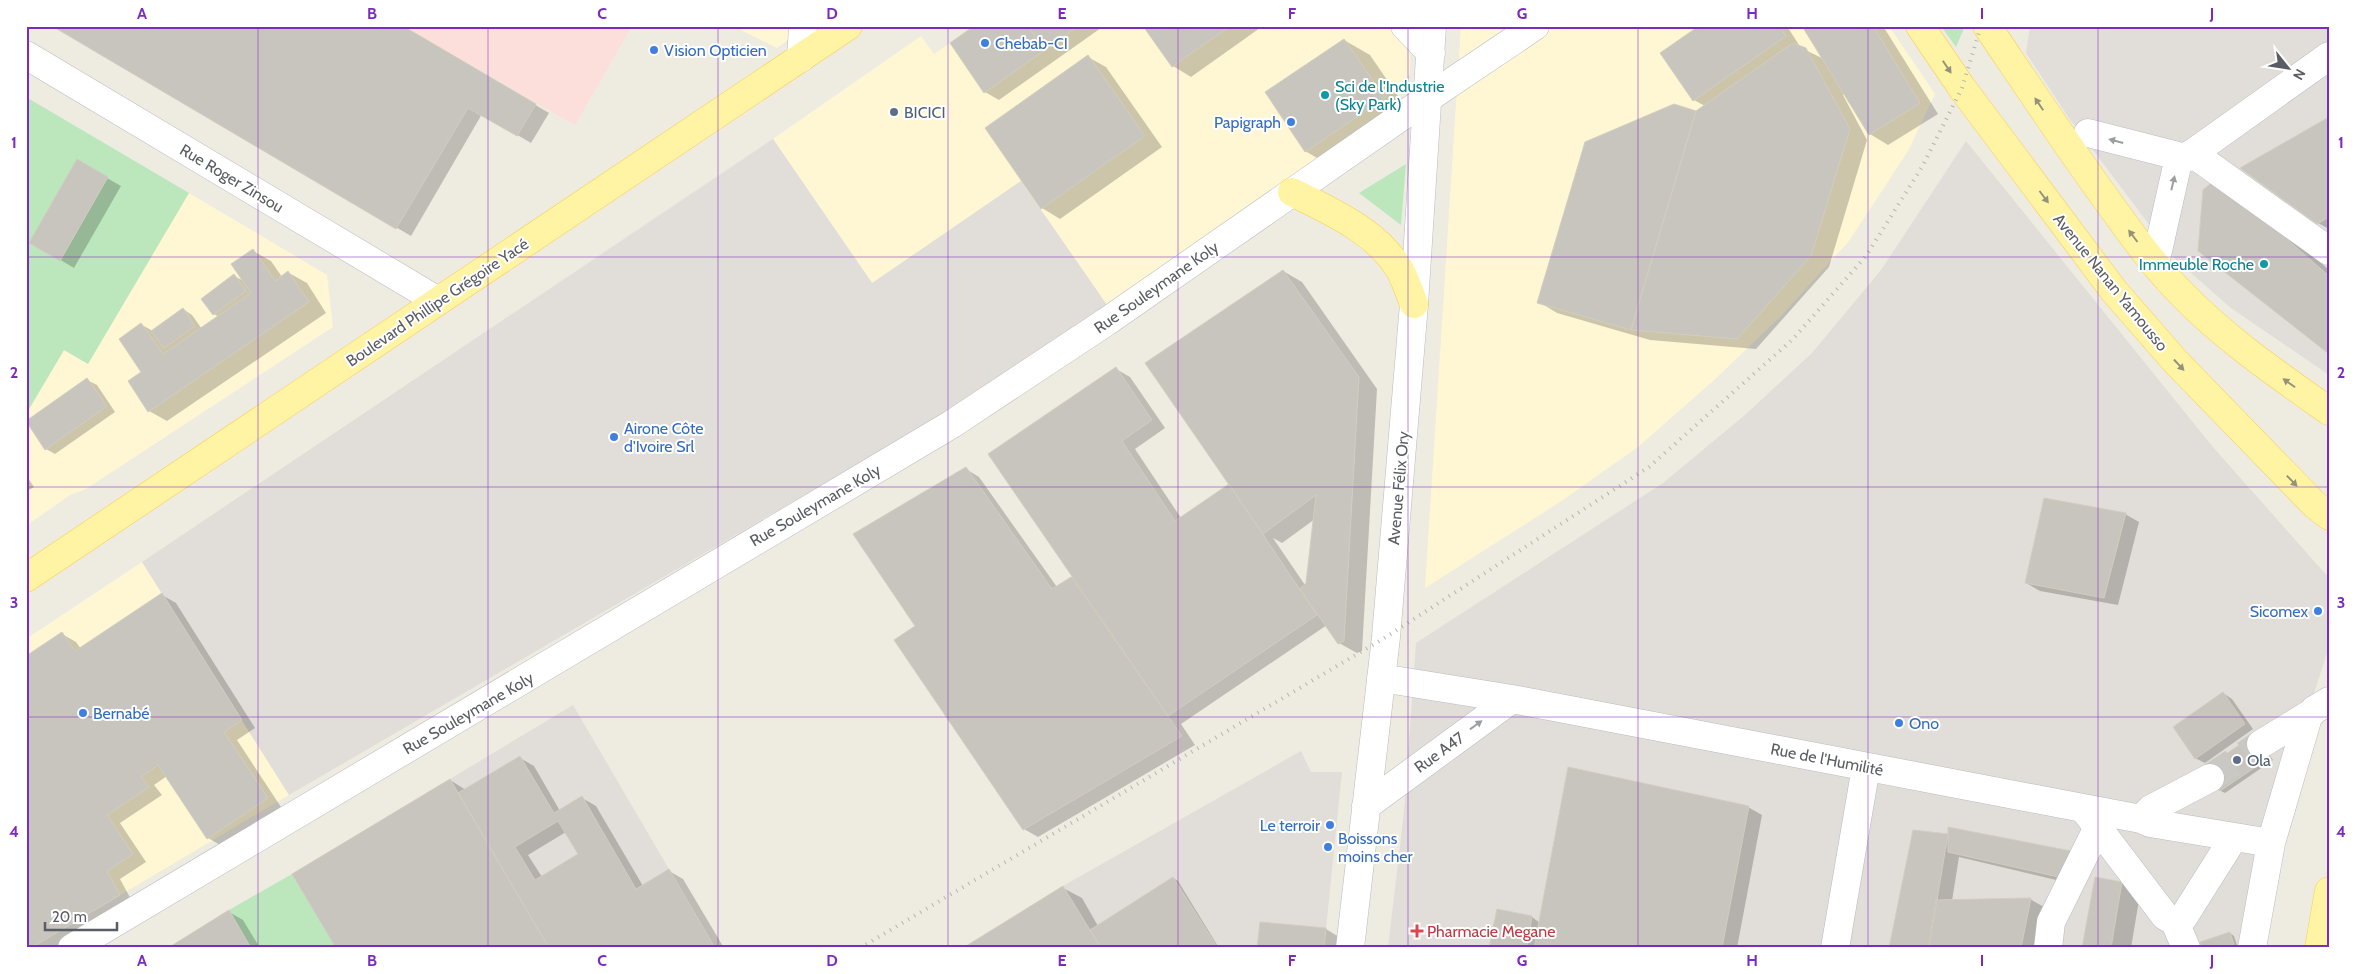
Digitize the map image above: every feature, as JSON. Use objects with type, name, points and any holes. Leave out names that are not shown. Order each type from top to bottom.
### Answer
[{"type":"main road","name":"Boulevard Phillipe Grégoire Yacé","points":[[26,578],[848,26]]},
{"type":"main road","name":"Avenue Nanan Yamousso","points":[[1920,26],[1962,88],[2114,291],[2176,362],[2314,504],[2329,516]]},
{"type":"main road","points":[[1987,26],[2075,156],[2154,264],[2181,294],[2215,324],[2279,376],[2329,411]]},
{"type":"main road","points":[[1292,192],[1339,216],[1363,232],[1382,249],[1400,270],[1414,304]]},
{"type":"main road","points":[[2319,948],[2329,891]]},
{"type":"street","points":[[801,58],[803,26]]},
{"type":"street","points":[[1405,26],[1431,54]]},
{"type":"street","name":"Avenue Félix Ory","points":[[1350,948],[1381,678],[1414,304],[1432,26]]},
{"type":"street","name":"Rue Souleymane Koly","points":[[72,948],[952,424],[1106,322],[1428,98],[1535,26]]},
{"type":"street","name":"Rue Roger Zinsou","points":[[26,55],[438,302]]},
{"type":"street","points":[[2154,264],[2186,155],[2329,56]]},
{"type":"street","points":[[2088,133],[2186,155],[2329,251]]},
{"type":"street","name":"Rue de l'Humilité","points":[[1381,678],[1512,699],[1866,768],[2090,817],[2141,819],[2150,823],[2271,843]]},
{"type":"street","name":"Rue A47","points":[[1366,806],[1512,699]]},
{"type":"street","points":[[2261,744],[2319,707]]},
{"type":"street","points":[[2252,948],[2271,843],[2319,707]]},
{"type":"street","points":[[1835,948],[1866,768]]},
{"type":"street","points":[[2141,819],[2151,809],[2210,778]]},
{"type":"street","points":[[2090,817],[2164,916],[2175,922],[2186,948]]},
{"type":"street","points":[[2048,948],[2051,922],[2090,817]]},
{"type":"street","points":[[2175,922],[2184,918],[2234,837]]},
{"type":"shaded area","points":[[403,26],[632,26],[575,125]]},
{"type":"shaded area","points":[[733,26],[807,26],[777,48]]},
{"type":"shaded area","points":[[974,26],[1411,26],[1410,72],[1394,106],[1107,305],[1021,181],[873,284],[773,139],[921,36],[934,54]]},
{"type":"shaded area","points":[[1461,26],[1889,26],[1935,94],[1908,151],[1849,241],[1781,316],[1713,381],[1638,447],[1560,502],[1425,588]]},
{"type":"shaded area","points":[[2030,26],[2329,26],[2329,375],[2231,308],[2175,259],[2069,118],[2026,53]]},
{"type":"shaded area","name":"Airone Côte d'Ivoire Srl","points":[[773,139],[872,283],[1021,181],[1107,305],[933,420],[289,795],[142,562]]},
{"type":"shaded area","points":[[1966,141],[2212,446],[2329,578],[2329,647],[2280,798],[2284,845],[2264,948],[1388,948],[1404,812],[1416,643],[1663,483],[1745,415],[1812,353],[1881,270]]},
{"type":"shaded area","points":[[189,193],[327,275],[333,327],[86,489],[70,495],[26,526],[26,415],[64,350],[88,364]]},
{"type":"shaded area","points":[[142,562],[289,795],[31,948],[26,948],[26,639]]},
{"type":"shaded area","points":[[573,705],[715,948],[549,948],[450,779]]},
{"type":"shaded area","points":[[1301,751],[1311,772],[1342,772],[1324,948],[963,948],[1063,886]]},
{"type":"green space","points":[[1941,26],[1965,26],[1956,47]]},
{"type":"green space","points":[[26,97],[189,193],[88,364],[64,350],[26,414]]},
{"type":"green space","points":[[1406,164],[1401,225],[1359,193]]},
{"type":"green space","points":[[292,874],[336,948],[251,948],[229,910]]},
{"type":"building","points":[[52,26],[403,26],[536,104],[517,136],[468,108],[396,229]]},
{"type":"building","points":[[974,26],[1028,26],[1045,50],[984,93],[950,43]]},
{"type":"building","points":[[1028,26],[1078,26],[1045,50]]},
{"type":"building","points":[[1143,26],[1230,26],[1172,67]]},
{"type":"building","points":[[1699,26],[1779,26],[1786,36],[1693,101],[1660,53]]},
{"type":"building","points":[[1802,26],[1873,26],[1920,103],[1869,135]]},
{"type":"building","name":"Sci de l'Industrie (Sky Park)","points":[[1344,39],[1385,98],[1305,152],[1265,92]]},
{"type":"building","points":[[1793,43],[1806,48],[1850,129],[1811,256],[1737,339],[1631,330],[1696,111]]},
{"type":"building","points":[[1088,55],[1145,136],[1041,209],[985,128]]},
{"type":"building","points":[[1674,104],[1696,111],[1631,330],[1537,303],[1585,142]]},
{"type":"building","points":[[2329,117],[2329,217],[2317,224],[2240,168]]},
{"type":"building","points":[[77,159],[108,177],[60,261],[29,243]]},
{"type":"building","name":"Immeuble Roche","points":[[2217,178],[2329,276],[2329,354],[2198,251],[2203,190]]},
{"type":"building","points":[[253,249],[275,281],[288,271],[309,302],[148,412],[128,381],[141,372],[119,339],[141,323],[163,354],[251,293],[231,264]]},
{"type":"building","points":[[1283,270],[1359,377],[1344,641],[1338,644],[1300,589],[1306,583],[1316,495],[1263,534],[1145,363]]},
{"type":"building","points":[[234,274],[246,291],[213,315],[201,299]]},
{"type":"building","points":[[183,308],[195,326],[164,348],[151,331]]},
{"type":"building","points":[[1116,367],[1152,420],[1122,441],[1175,521],[1229,484],[1317,615],[1168,716],[988,454]]},
{"type":"building","points":[[87,378],[107,406],[45,450],[26,421]]},
{"type":"building","points":[[966,467],[1052,589],[1071,577],[1182,736],[1023,830],[894,640],[915,626],[853,534]]},
{"type":"building","points":[[2044,498],[2126,513],[2104,598],[2025,583]]},
{"type":"building","points":[[162,593],[242,720],[224,732],[268,798],[207,839],[158,765],[141,777],[149,787],[107,815],[133,854],[107,871],[120,895],[31,948],[26,948],[26,656],[62,632],[75,651]]},
{"type":"building","points":[[2223,692],[2245,724],[2195,759],[2173,727]]},
{"type":"building","points":[[2254,735],[2269,758],[2220,791],[2204,769]]},
{"type":"building","points":[[520,756],[554,813],[582,796],[636,889],[669,869],[715,948],[549,948],[458,793]],"holes":[[[558,821],[578,854],[535,880],[515,847]]]},
{"type":"building","points":[[1568,767],[1749,806],[1722,948],[1534,948]]},
{"type":"building","points":[[450,779],[549,948],[336,948],[292,874]]},
{"type":"building","points":[[1948,827],[2071,851],[2063,878],[1948,852]]},
{"type":"building","points":[[1913,830],[1948,834],[1929,948],[1889,948]]},
{"type":"building","points":[[1173,877],[1216,945],[1212,948],[1101,948],[1090,930]]},
{"type":"building","points":[[2095,877],[2122,882],[2111,948],[2082,948]]},
{"type":"building","points":[[1063,886],[1101,948],[963,948]]},
{"type":"building","points":[[2031,898],[2021,948],[1928,948],[1936,900]]},
{"type":"building","points":[[1497,909],[1532,916],[1527,948],[1489,948]]},
{"type":"building","points":[[229,910],[251,948],[168,948]]},
{"type":"building","points":[[1260,922],[1326,928],[1324,948],[1257,948]]},
{"type":"building","points":[[2230,932],[2235,948],[2202,948],[2200,942]]},
{"type":"tunnel","points":[[2210,778],[2261,744]]},
{"type":"railway","points":[[860,948],[1386,637],[1649,467],[1793,339],[1866,256],[1922,167],[1962,88],[1981,26]]},
{"type":"place","name":"Chebab-CI","points":[[985,43]]},
{"type":"place","name":"Vision Opticien","points":[[654,50]]},
{"type":"place","name":"Sci de l'Industrie (Sky Park)","points":[[1325,95]]},
{"type":"place","name":"BICICI","points":[[894,112]]},
{"type":"place","name":"Papigraph","points":[[1291,122]]},
{"type":"place","name":"Immeuble Roche","points":[[2264,264]]},
{"type":"place","name":"Airone Côte d'Ivoire Srl","points":[[614,437]]},
{"type":"place","name":"Sicomex","points":[[2318,611]]},
{"type":"place","name":"Bernabé","points":[[83,713]]},
{"type":"place","name":"Ono","points":[[1899,723]]},
{"type":"place","name":"Ola","points":[[2237,760]]},
{"type":"place","name":"Le terroir","points":[[1330,825]]},
{"type":"place","name":"Boissons moins cher","points":[[1328,847]]},
{"type":"place","name":"Pharmacie Megane","points":[[1417,931]]}]
